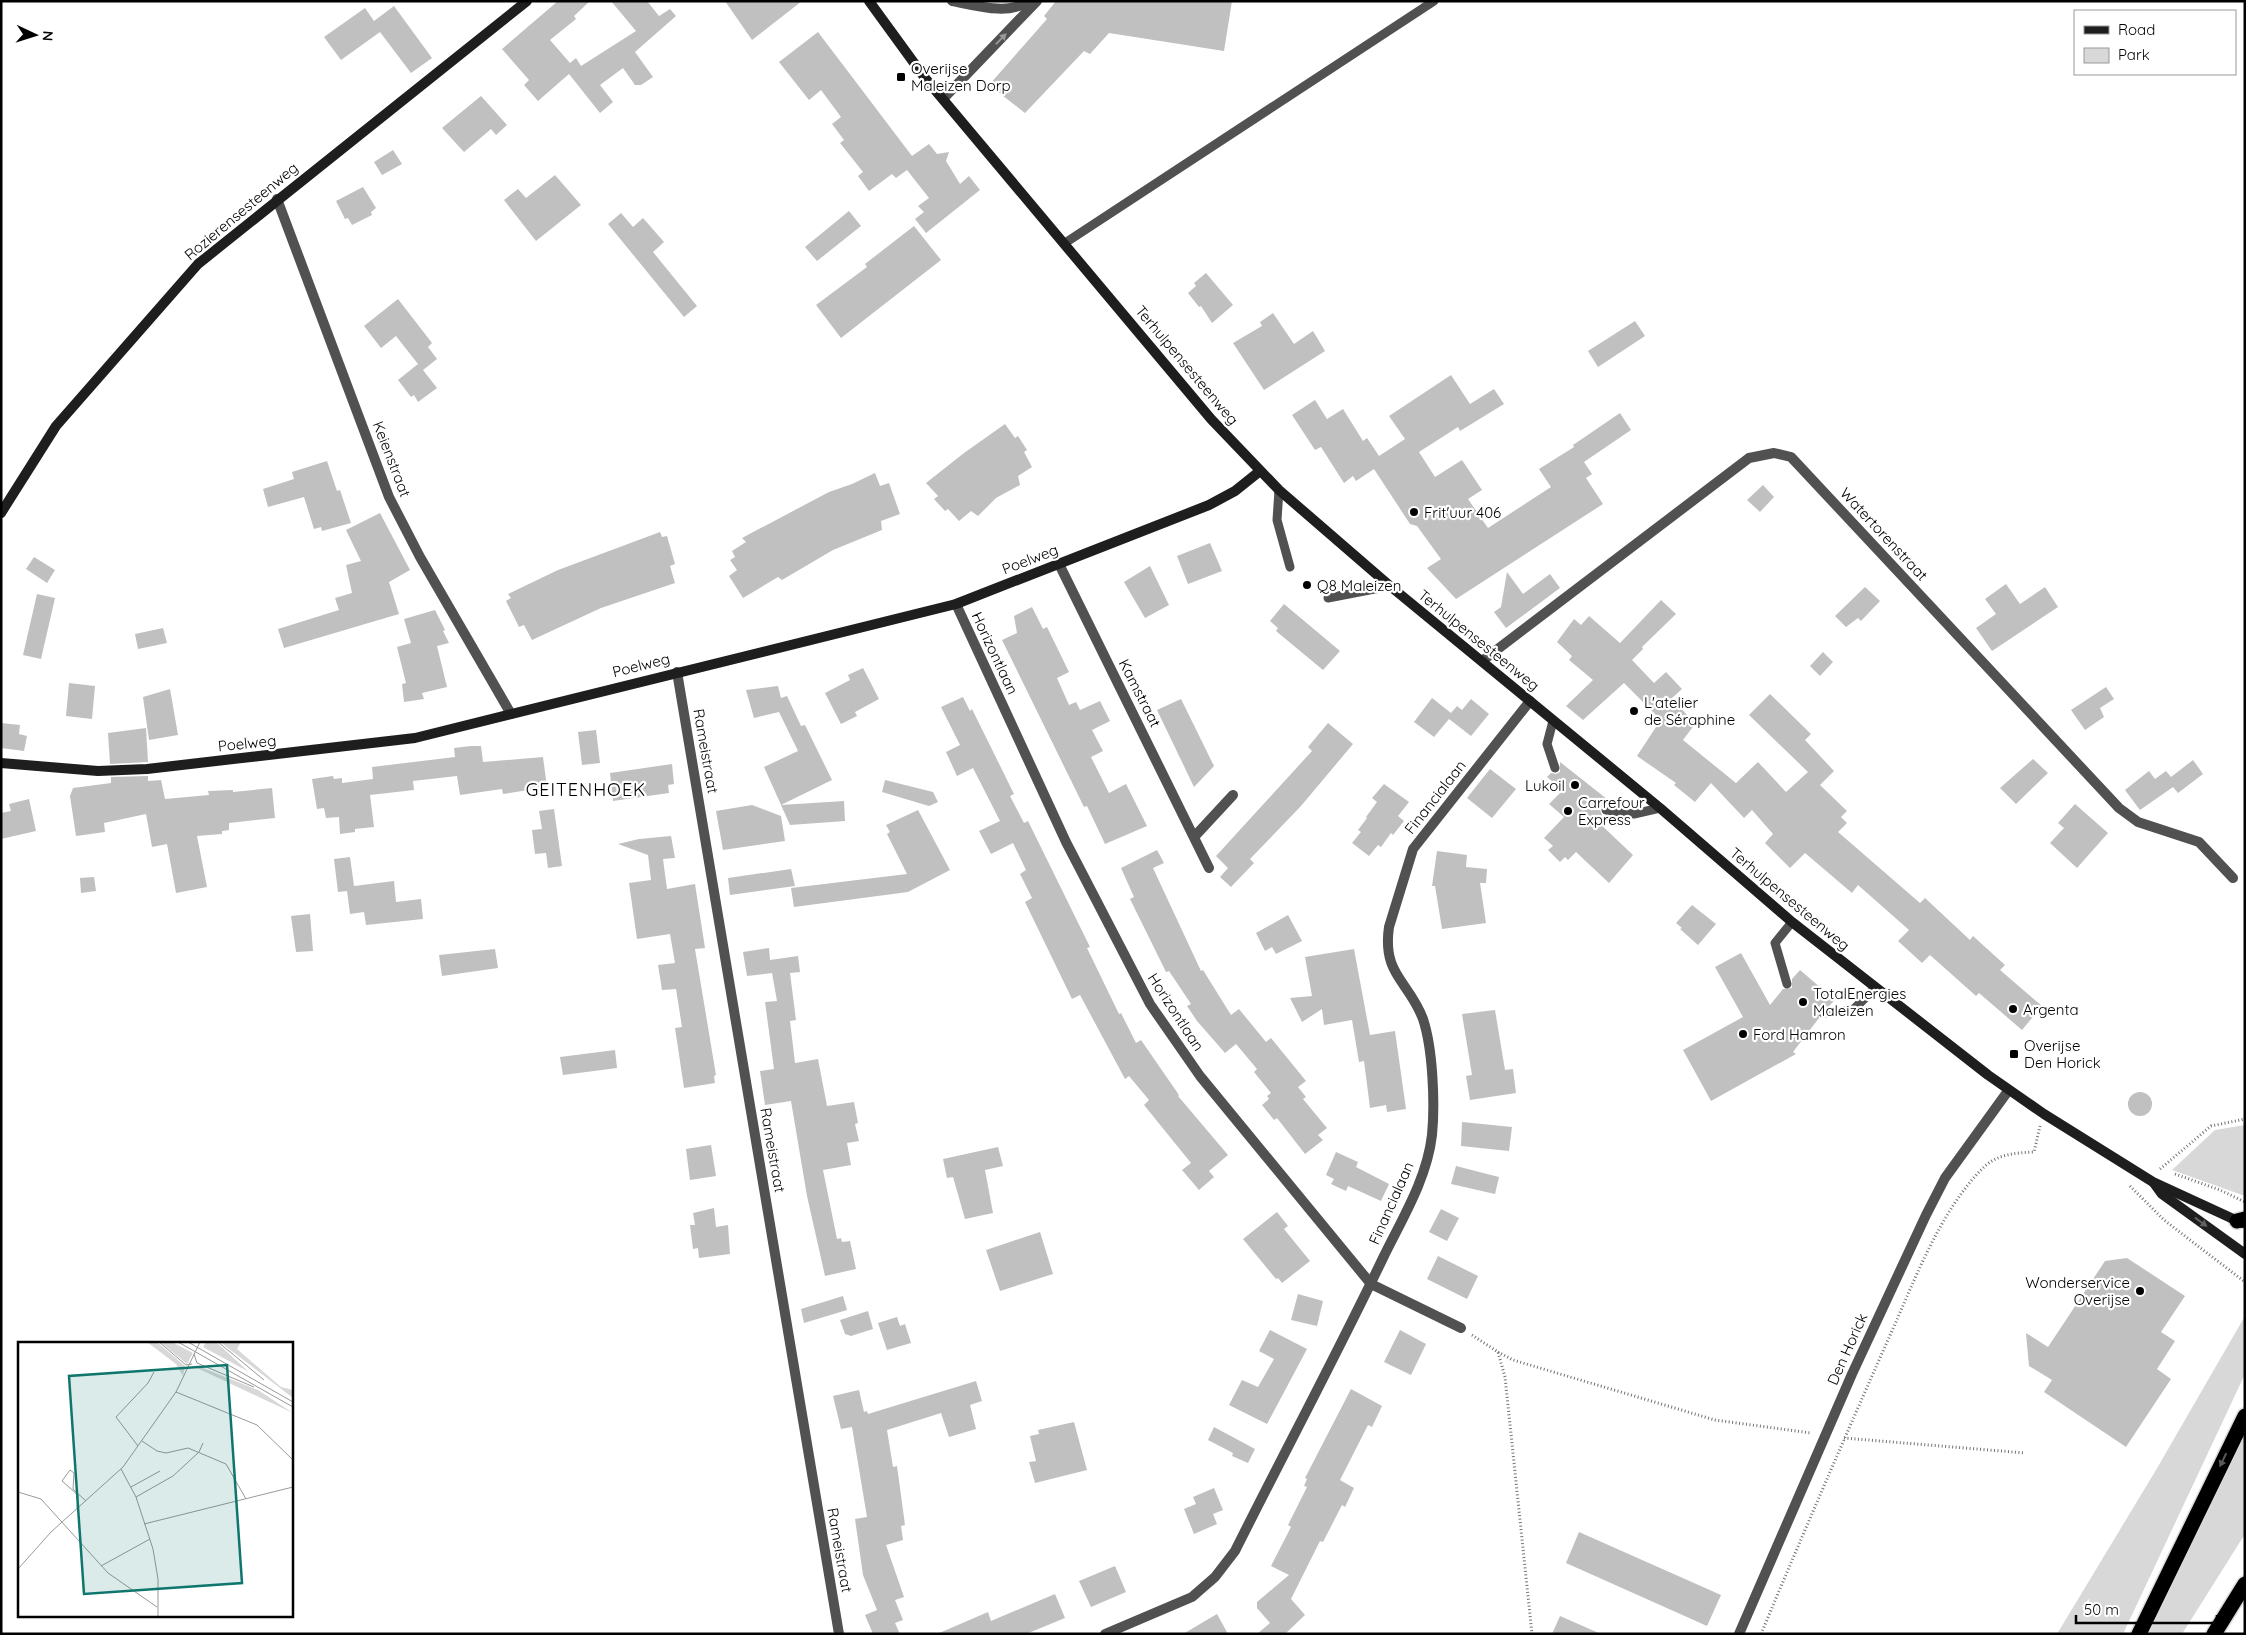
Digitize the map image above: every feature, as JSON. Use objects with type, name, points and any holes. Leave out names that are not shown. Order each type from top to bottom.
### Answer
[{"type":"highway","points":[[2139,1634],[2245,1416]]},
{"type":"highway","points":[[2214,1634],[2245,1584]]},
{"type":"street","name":"Rozierensesteenweg","points":[[1,513],[56,426],[198,264],[527,1]]},
{"type":"street","name":"Terhulpensesteenweg","points":[[869,1],[944,99],[1211,418],[1279,490],[1390,586],[1660,808],[1792,922],[2008,1090],[2153,1182],[2242,1222]]},
{"type":"street","points":[[952,1],[1004,9],[1018,7],[1028,1]]},
{"type":"street","points":[[944,99],[1037,1]]},
{"type":"street","name":"Keienstraat","points":[[277,199],[389,497],[420,557],[511,714]]},
{"type":"street","name":"Watertorenstraat","points":[[1482,661],[1749,458],[1774,453],[1791,457],[2119,808],[2138,822],[2199,842],[2233,878]]},
{"type":"street","name":"Poelweg","points":[[1,763],[98,771],[147,769],[415,738],[956,604],[1209,505],[1235,491],[1260,471]]},
{"type":"street","name":"Kamstraat","points":[[1059,564],[1195,836],[1209,868]]},
{"type":"street","name":"Horizontlaan","points":[[956,604],[1066,842],[1150,1004],[1200,1076],[1370,1284],[1461,1328]]},
{"type":"street","name":"Rameistraat","points":[[677,672],[839,1634]]},
{"type":"street","name":"Financialaan","points":[[1105,1634],[1192,1597],[1215,1577],[1234,1551],[1370,1284],[1424,1172],[1432,1136],[1431,1068],[1423,1021],[1418,1007],[1392,970],[1387,939],[1388,926],[1413,849],[1530,701]]},
{"type":"street","points":[[1195,836],[1233,795]]},
{"type":"street","name":"Den Horick","points":[[1738,1634],[1852,1374],[1930,1207],[1945,1178],[2008,1090]]},
{"type":"street","name":"Terhulpensesteenweg","points":[[2153,1182],[2162,1194],[2245,1254]]},
{"type":"lane","points":[[1065,243],[1434,1]]},
{"type":"lane","points":[[1279,490],[1277,520],[1290,567]]},
{"type":"lane","points":[[1328,598],[1390,586]]},
{"type":"lane","points":[[1553,721],[1547,744],[1555,768]]},
{"type":"lane","points":[[1606,810],[1634,814],[1660,808]]},
{"type":"lane","points":[[1787,984],[1775,943],[1792,922]]},
{"type":"lane","points":[[1823,1013],[1853,1010],[1875,988]]},
{"type":"path","points":[[1761,1634],[1844,1438],[1920,1268],[1950,1213],[1974,1178],[1995,1159],[2009,1154],[2034,1152],[2044,1114]]},
{"type":"path","points":[[2153,1182],[2160,1168],[2211,1126],[2245,1119]]},
{"type":"path","points":[[2152,1163],[2160,1168],[2191,1181],[2220,1190],[2245,1202]]},
{"type":"path","points":[[2127,1184],[2164,1220],[2234,1271],[2245,1282]]},
{"type":"path","points":[[1461,1328],[1513,1360],[1715,1420],[1844,1438],[2025,1453]]},
{"type":"path","points":[[1498,1352],[1505,1377],[1532,1634]]},
{"type":"green space","points":[[2245,1125],[2245,1196],[2172,1170],[2215,1130]]},
{"type":"green space","points":[[2245,1316],[2245,1374],[2123,1634],[2057,1634],[2156,1470]]},
{"type":"green space","points":[[2245,1431],[2245,1534],[2182,1634],[2147,1634]]},
{"type":"building","points":[[558,1],[590,1],[574,16],[576,19],[550,40],[570,63],[576,58],[581,66],[636,31],[611,1],[647,1],[659,16],[670,9],[676,16],[635,52],[653,77],[641,85],[635,85],[623,68],[600,85],[613,102],[600,113],[569,74],[538,101],[524,85],[529,80],[502,49]]},
{"type":"building","points":[[725,1],[802,1],[752,40]]},
{"type":"building","points":[[1056,1],[1232,1],[1224,51],[1109,33],[1090,54],[1084,51],[1025,113],[989,85],[1047,19],[1044,16]]},
{"type":"building","points":[[394,6],[432,58],[411,73],[380,32],[341,60],[324,37],[365,8],[374,21]]},
{"type":"building","points":[[818,32],[912,156],[929,144],[937,154],[949,152],[946,161],[960,184],[969,176],[980,190],[926,233],[915,219],[924,212],[918,206],[929,198],[907,170],[896,178],[892,174],[869,191],[858,176],[863,172],[840,143],[844,140],[832,124],[841,117],[821,90],[809,100],[779,62]]},
{"type":"building","points":[[481,96],[507,125],[496,135],[491,129],[464,152],[442,128]]},
{"type":"building","points":[[393,150],[402,164],[382,175],[374,162]]},
{"type":"building","points":[[555,175],[581,205],[536,241],[504,200],[518,189],[526,198]]},
{"type":"building","points":[[363,187],[376,208],[371,212],[372,215],[352,225],[348,218],[345,219],[336,201]]},
{"type":"building","points":[[849,211],[861,226],[817,261],[805,247]]},
{"type":"building","points":[[621,213],[633,227],[643,218],[664,242],[653,252],[697,306],[684,317],[608,224]]},
{"type":"building","points":[[914,226],[941,260],[841,338],[816,305],[867,267],[865,264]]},
{"type":"building","points":[[1206,273],[1233,305],[1212,323],[1201,306],[1199,307],[1188,293],[1196,286],[1194,283]]},
{"type":"building","points":[[398,299],[432,343],[428,347],[437,359],[423,370],[437,388],[418,402],[414,395],[411,397],[398,380],[418,364],[396,336],[381,348],[364,326]]},
{"type":"building","points":[[1273,313],[1294,344],[1313,331],[1325,351],[1264,390],[1233,343],[1262,326],[1260,322]]},
{"type":"building","points":[[1635,321],[1645,336],[1598,367],[1588,351]]},
{"type":"building","points":[[1451,375],[1470,404],[1494,389],[1504,404],[1460,431],[1458,427],[1419,452],[1435,477],[1462,460],[1482,490],[1468,499],[1488,528],[1551,487],[1539,469],[1574,447],[1573,445],[1620,413],[1631,430],[1584,462],[1592,474],[1586,478],[1603,504],[1456,599],[1427,568],[1441,559],[1417,526],[1410,524],[1374,469],[1356,481],[1353,476],[1344,483],[1321,447],[1315,450],[1292,415],[1315,400],[1327,419],[1343,409],[1363,441],[1367,438],[1379,456],[1405,439],[1389,416]]},
{"type":"building","points":[[1005,424],[1015,438],[1018,436],[1027,450],[1024,452],[1032,467],[1018,476],[1020,485],[996,498],[978,516],[971,511],[959,521],[948,509],[945,511],[934,499],[938,496],[926,483]]},
{"type":"building","points":[[327,461],[337,491],[340,490],[351,523],[322,531],[321,527],[314,529],[304,497],[268,507],[263,489],[294,479],[292,472]]},
{"type":"building","points":[[875,473],[880,486],[889,483],[900,514],[881,521],[882,530],[833,550],[782,580],[778,577],[743,598],[729,576],[737,570],[730,560],[735,557],[732,551],[746,542],[742,538],[829,492]]},
{"type":"building","points":[[1763,485],[1774,497],[1760,512],[1747,500]]},
{"type":"building","points":[[380,513],[410,570],[389,582],[399,614],[284,648],[278,629],[339,610],[335,598],[352,593],[346,565],[361,561],[346,530]]},
{"type":"building","points":[[660,532],[662,537],[667,536],[675,564],[670,566],[675,583],[601,608],[532,640],[524,625],[519,627],[506,601],[511,598],[508,594],[558,570]]},
{"type":"building","points":[[1210,543],[1222,571],[1188,584],[1177,556]]},
{"type":"building","points":[[34,557],[55,570],[47,583],[26,569]]},
{"type":"building","points":[[1150,566],[1169,605],[1145,618],[1124,582]]},
{"type":"building","points":[[1507,572],[1523,594],[1550,574],[1560,588],[1506,628],[1494,612],[1501,607]]},
{"type":"building","points":[[2006,584],[2020,604],[2045,587],[2058,607],[1992,651],[1976,628],[1996,614],[1985,599]]},
{"type":"building","points":[[1865,587],[1880,601],[1861,621],[1858,618],[1846,627],[1835,616]]},
{"type":"building","points":[[37,594],[55,598],[41,659],[23,655]]},
{"type":"building","points":[[1661,600],[1676,614],[1642,647],[1643,649],[1632,660],[1654,683],[1666,672],[1682,689],[1672,698],[1695,724],[1683,740],[1736,783],[1758,762],[1786,792],[1808,772],[1749,715],[1770,694],[1811,734],[1805,740],[1834,771],[1820,785],[1847,811],[1841,817],[1847,823],[1838,832],[1920,903],[1925,898],[1970,940],[1973,936],[2005,965],[2000,970],[2042,1006],[2022,1030],[1979,993],[1976,996],[1930,955],[1922,963],[1898,941],[1909,930],[1858,885],[1852,893],[1805,853],[1790,868],[1765,843],[1773,834],[1752,810],[1744,818],[1711,783],[1695,802],[1674,785],[1676,783],[1637,756],[1656,727],[1658,717],[1624,683],[1583,720],[1566,706],[1593,680],[1569,660],[1572,656],[1557,642],[1574,619],[1581,625],[1589,616],[1620,643]]},
{"type":"building","points":[[1284,604],[1340,651],[1323,670],[1276,631],[1278,628],[1270,621]]},
{"type":"building","points":[[1032,607],[1043,629],[1047,627],[1069,672],[1057,678],[1069,705],[1076,702],[1080,710],[1100,701],[1110,721],[1092,730],[1103,751],[1091,757],[1109,793],[1126,784],[1147,826],[1105,844],[1087,806],[1084,807],[1002,640],[1017,633],[1014,616]]},
{"type":"building","points":[[435,610],[449,643],[437,646],[447,687],[422,693],[424,699],[404,702],[402,684],[406,683],[397,647],[411,643],[404,619]]},
{"type":"building","points":[[163,628],[167,643],[138,649],[135,634]]},
{"type":"building","points":[[1823,652],[1833,662],[1820,676],[1810,666]]},
{"type":"building","points":[[863,668],[879,699],[855,712],[857,716],[841,724],[825,693],[850,680],[848,675]]},
{"type":"building","points":[[69,683],[95,686],[92,719],[66,716]]},
{"type":"building","points":[[778,686],[781,698],[787,696],[801,726],[805,725],[832,780],[781,805],[764,767],[798,751],[779,712],[754,718],[746,690]]},
{"type":"building","points":[[2106,687],[2114,699],[2100,708],[2104,717],[2085,730],[2071,710]]},
{"type":"building","points":[[170,689],[178,735],[149,740],[143,697]]},
{"type":"building","points":[[963,697],[970,711],[972,709],[1014,794],[1010,796],[1024,823],[1028,821],[1090,947],[1087,948],[1119,1014],[1121,1013],[1136,1043],[1141,1040],[1178,1096],[1228,1155],[1209,1171],[1214,1177],[1199,1190],[1182,1170],[1191,1163],[1144,1105],[1149,1100],[1129,1076],[1125,1079],[1080,995],[1072,999],[1025,902],[1032,898],[1020,874],[1026,870],[1013,843],[991,854],[979,831],[1000,821],[973,768],[957,776],[946,752],[960,745],[941,707]]},
{"type":"building","points":[[1432,698],[1451,713],[1457,706],[1462,710],[1471,699],[1489,714],[1471,736],[1449,719],[1434,737],[1414,722]]},
{"type":"building","points":[[1181,699],[1214,766],[1194,787],[1157,710]]},
{"type":"building","points":[[1,723],[20,725],[19,734],[27,736],[24,751],[1,748]]},
{"type":"building","points":[[1328,723],[1353,744],[1301,806],[1250,859],[1254,863],[1231,887],[1220,877],[1228,868],[1216,856],[1312,751],[1308,747]]},
{"type":"building","points":[[146,728],[148,762],[110,764],[108,733]]},
{"type":"building","points":[[596,730],[600,763],[582,765],[578,732]]},
{"type":"building","points":[[481,746],[483,762],[543,757],[547,787],[503,794],[502,789],[460,795],[457,776],[413,781],[414,790],[370,795],[374,827],[355,829],[355,832],[340,834],[339,817],[326,818],[324,808],[317,809],[312,779],[333,776],[334,779],[342,778],[342,783],[373,779],[372,767],[455,757],[454,748]]},
{"type":"building","points":[[2033,759],[2048,773],[2016,804],[2000,788]]},
{"type":"building","points":[[2193,760],[2203,774],[2178,793],[2173,787],[2140,810],[2125,790],[2149,771],[2155,779],[2166,771],[2171,777]]},
{"type":"building","points":[[1560,762],[1612,803],[1601,806],[1602,815],[1597,821],[1633,855],[1609,883],[1576,852],[1568,860],[1565,857],[1560,862],[1548,850],[1553,846],[1544,838],[1564,817],[1549,804],[1563,790],[1547,777],[1551,773],[1556,774],[1560,772]]},
{"type":"building","points":[[672,764],[674,784],[668,785],[669,793],[613,801],[610,773]]},
{"type":"building","points":[[1490,769],[1516,789],[1492,818],[1467,798]]},
{"type":"building","points":[[148,776],[148,781],[161,780],[165,799],[209,795],[208,791],[233,790],[233,792],[272,788],[275,818],[229,823],[229,830],[222,831],[222,834],[197,836],[207,887],[176,893],[167,844],[152,847],[146,814],[104,823],[105,832],[76,836],[70,796],[73,788],[111,783],[111,777]]},
{"type":"building","points":[[885,780],[933,792],[938,802],[929,806],[882,792]]},
{"type":"building","points":[[1384,784],[1409,802],[1398,816],[1404,821],[1393,835],[1391,833],[1381,847],[1378,845],[1369,856],[1352,843],[1361,832],[1358,830],[1377,802],[1372,798]]},
{"type":"building","points":[[29,799],[36,831],[1,839],[1,813],[11,811],[9,804]]},
{"type":"building","points":[[844,801],[845,821],[790,825],[781,805]]},
{"type":"building","points":[[2075,804],[2108,833],[2077,868],[2050,843],[2064,828],[2058,823]]},
{"type":"building","points":[[752,805],[781,816],[785,841],[723,850],[716,811]]},
{"type":"building","points":[[554,809],[562,866],[548,868],[546,853],[535,854],[532,830],[542,829],[539,811]]},
{"type":"building","points":[[918,810],[950,870],[908,892],[794,907],[791,888],[907,874],[887,834],[890,832],[886,825]]},
{"type":"building","points":[[671,836],[675,858],[663,859],[667,889],[695,884],[705,948],[695,949],[716,1075],[714,1076],[715,1083],[684,1088],[675,1028],[682,1027],[676,989],[662,990],[658,965],[675,963],[670,934],[637,939],[629,883],[651,880],[648,855],[618,844],[639,839]]},
{"type":"building","points":[[1157,850],[1164,863],[1153,868],[1201,971],[1203,970],[1231,1015],[1239,1009],[1266,1042],[1271,1038],[1306,1081],[1298,1087],[1306,1097],[1303,1099],[1327,1128],[1318,1135],[1323,1140],[1305,1154],[1277,1118],[1274,1120],[1262,1105],[1269,1099],[1267,1096],[1271,1093],[1254,1072],[1257,1069],[1236,1044],[1225,1053],[1197,1021],[1187,1006],[1191,1004],[1169,971],[1166,972],[1130,899],[1134,897],[1121,868]]},
{"type":"building","points":[[1437,851],[1467,855],[1466,867],[1487,869],[1486,883],[1480,883],[1486,923],[1442,929],[1435,886],[1432,886]]},
{"type":"building","points":[[350,857],[354,886],[394,881],[396,902],[421,899],[423,919],[366,925],[364,912],[350,914],[347,891],[338,892],[334,859]]},
{"type":"building","points":[[791,869],[795,886],[730,895],[728,878]]},
{"type":"building","points":[[94,877],[96,891],[81,893],[80,878]]},
{"type":"building","points":[[1692,905],[1716,924],[1698,945],[1676,923]]},
{"type":"building","points":[[310,914],[313,951],[296,952],[291,916]]},
{"type":"building","points":[[1288,915],[1302,941],[1276,954],[1272,947],[1265,951],[1256,933]]},
{"type":"building","points":[[769,948],[770,960],[798,956],[800,972],[790,973],[796,1020],[790,1021],[795,1063],[818,1059],[827,1106],[854,1102],[858,1123],[855,1124],[859,1141],[847,1143],[851,1165],[823,1170],[837,1239],[841,1238],[842,1242],[850,1241],[856,1269],[825,1276],[807,1196],[791,1101],[765,1105],[760,1071],[774,1069],[765,1002],[777,1001],[772,973],[747,976],[743,952]]},
{"type":"building","points":[[495,949],[498,968],[442,976],[439,955]]},
{"type":"building","points":[[1354,949],[1370,1035],[1395,1031],[1406,1109],[1387,1112],[1386,1105],[1370,1108],[1364,1061],[1359,1062],[1352,1020],[1324,1025],[1322,1009],[1302,1022],[1290,998],[1312,996],[1305,957]]},
{"type":"building","name":"Ford Hamron","points":[[1741,953],[1770,1005],[1783,989],[1792,988],[1792,979],[1800,970],[1835,1000],[1829,1006],[1818,1010],[1819,1018],[1793,1052],[1796,1054],[1711,1101],[1683,1050],[1743,1017],[1715,967]]},
{"type":"building","points":[[1495,1010],[1505,1070],[1513,1069],[1516,1093],[1470,1100],[1466,1076],[1472,1075],[1462,1014]]},
{"type":"building","points":[[615,1050],[617,1068],[563,1075],[560,1057]]},
{"type":"building","points":[[2140,1092],[2148,1096],[2152,1104],[2148,1112],[2140,1116],[2132,1112],[2128,1104],[2132,1096]]},
{"type":"building","points":[[1462,1122],[1512,1127],[1509,1151],[1461,1146]]},
{"type":"building","points":[[711,1145],[716,1176],[690,1180],[686,1149]]},
{"type":"building","points":[[998,1147],[1003,1166],[985,1170],[993,1213],[965,1219],[953,1177],[947,1178],[943,1159]]},
{"type":"building","points":[[1336,1152],[1358,1162],[1356,1167],[1389,1184],[1381,1201],[1348,1186],[1346,1191],[1331,1184],[1334,1179],[1326,1175]]},
{"type":"building","points":[[1456,1166],[1499,1177],[1495,1194],[1451,1184]]},
{"type":"building","points":[[714,1208],[716,1227],[728,1225],[730,1254],[699,1258],[698,1248],[693,1249],[690,1225],[695,1225],[693,1213]]},
{"type":"building","points":[[1441,1209],[1459,1218],[1447,1241],[1429,1232]]},
{"type":"building","points":[[1277,1212],[1288,1226],[1284,1229],[1310,1261],[1282,1283],[1278,1278],[1276,1279],[1243,1239]]},
{"type":"building","points":[[1040,1232],[1053,1274],[1000,1291],[986,1250]]},
{"type":"building","points":[[1438,1256],[1478,1276],[1467,1299],[1427,1279]]},
{"type":"building","points":[[2127,1258],[2185,1296],[2161,1332],[2175,1341],[2157,1369],[2171,1379],[2126,1447],[2044,1392],[2052,1380],[2029,1366],[2026,1333],[2048,1347],[2105,1261]]},
{"type":"building","points":[[1298,1294],[1323,1301],[1317,1326],[1291,1320]]},
{"type":"building","points":[[843,1296],[847,1310],[804,1323],[801,1309]]},
{"type":"building","points":[[868,1311],[873,1329],[851,1336],[845,1334],[840,1320]]},
{"type":"building","points":[[897,1317],[900,1326],[905,1324],[911,1343],[887,1350],[878,1323]]},
{"type":"building","points":[[1270,1330],[1307,1349],[1267,1424],[1229,1405],[1242,1380],[1258,1387],[1274,1359],[1259,1351]]},
{"type":"building","points":[[1400,1330],[1426,1344],[1411,1375],[1384,1362]]},
{"type":"building","points":[[976,1381],[982,1401],[970,1405],[976,1429],[949,1437],[941,1413],[887,1430],[893,1467],[897,1466],[905,1525],[901,1526],[903,1540],[886,1545],[904,1597],[895,1600],[903,1620],[895,1623],[900,1634],[873,1634],[865,1615],[877,1610],[863,1575],[855,1519],[867,1517],[852,1427],[841,1429],[833,1396],[859,1390],[864,1412],[867,1411],[868,1414]]},
{"type":"building","points":[[1351,1389],[1382,1406],[1372,1427],[1368,1425],[1340,1480],[1354,1488],[1345,1507],[1342,1505],[1323,1542],[1320,1541],[1291,1599],[1305,1615],[1285,1634],[1257,1634],[1270,1623],[1257,1608],[1257,1602],[1289,1575],[1271,1566],[1291,1527],[1288,1525],[1307,1487],[1304,1486],[1307,1479],[1305,1478]]},
{"type":"building","points":[[1074,1422],[1087,1470],[1035,1483],[1029,1462],[1036,1461],[1030,1436],[1039,1434],[1038,1430]]},
{"type":"building","points":[[1214,1427],[1255,1449],[1248,1463],[1232,1456],[1233,1453],[1208,1440]]},
{"type":"building","points":[[1214,1488],[1223,1510],[1213,1514],[1217,1524],[1194,1534],[1184,1509],[1196,1504],[1193,1497]]},
{"type":"building","points":[[1579,1532],[1721,1595],[1707,1626],[1566,1563]]},
{"type":"building","points":[[1115,1566],[1126,1592],[1091,1607],[1079,1581]]},
{"type":"building","points":[[1055,1594],[1065,1618],[1026,1634],[937,1634],[988,1612],[991,1621]]},
{"type":"building","points":[[1217,1614],[1228,1634],[1183,1634]]},
{"type":"building","points":[[1560,1616],[1601,1634],[1552,1634]]},
{"type":"place","name":"Overijse Maleizen Dorp","points":[[901,77]]},
{"type":"place","name":"Frit'uur 406","points":[[1414,512]]},
{"type":"place","name":"Q8 Maleizen","points":[[1307,585]]},
{"type":"place","name":"L'atelier de Séraphine","points":[[1634,711]]},
{"type":"place","name":"Lukoil","points":[[1575,785]]},
{"type":"place","name":"Carrefour Express","points":[[1568,811]]},
{"type":"place","name":"TotalEnergies Maleizen","points":[[1803,1002]]},
{"type":"place","name":"Argenta","points":[[2013,1009]]},
{"type":"place","name":"Ford Hamron","points":[[1743,1034]]},
{"type":"place","name":"Overijse Den Horick","points":[[2014,1054]]},
{"type":"place","name":"Wonderservice Overijse","points":[[2140,1291]]},
{"type":"district","name":"GEITENHOEK","points":[[586,789]]}]
